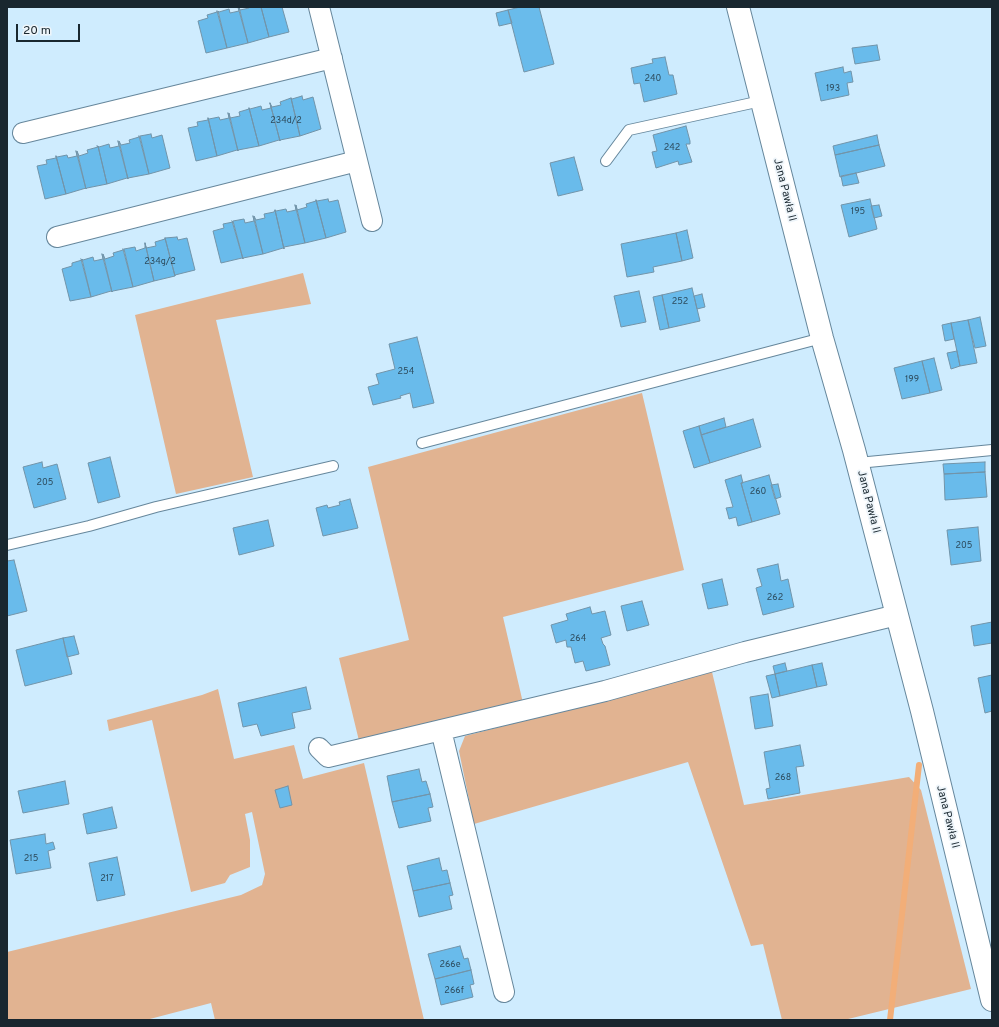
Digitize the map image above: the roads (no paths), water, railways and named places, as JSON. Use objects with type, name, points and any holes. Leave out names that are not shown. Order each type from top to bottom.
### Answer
[{"type":"street","points":[[319,7],[372,221]]},
{"type":"street","name":"Jana Pawła II","points":[[738,7],[822,338],[858,463],[922,712],[992,1000]]},
{"type":"street","points":[[23,133],[332,58]]},
{"type":"street","points":[[57,237],[357,161]]},
{"type":"street","points":[[319,748],[328,757],[605,691],[745,652],[897,615]]},
{"type":"street","points":[[441,730],[504,992]]},
{"type":"lane","points":[[606,161],[629,130],[761,101]]},
{"type":"lane","points":[[422,443],[822,338]]},
{"type":"lane","points":[[858,463],[992,450]]},
{"type":"lane","points":[[7,545],[89,526],[156,507],[332,466]]},
{"type":"waterway","points":[[890,1020],[919,765]]}]
